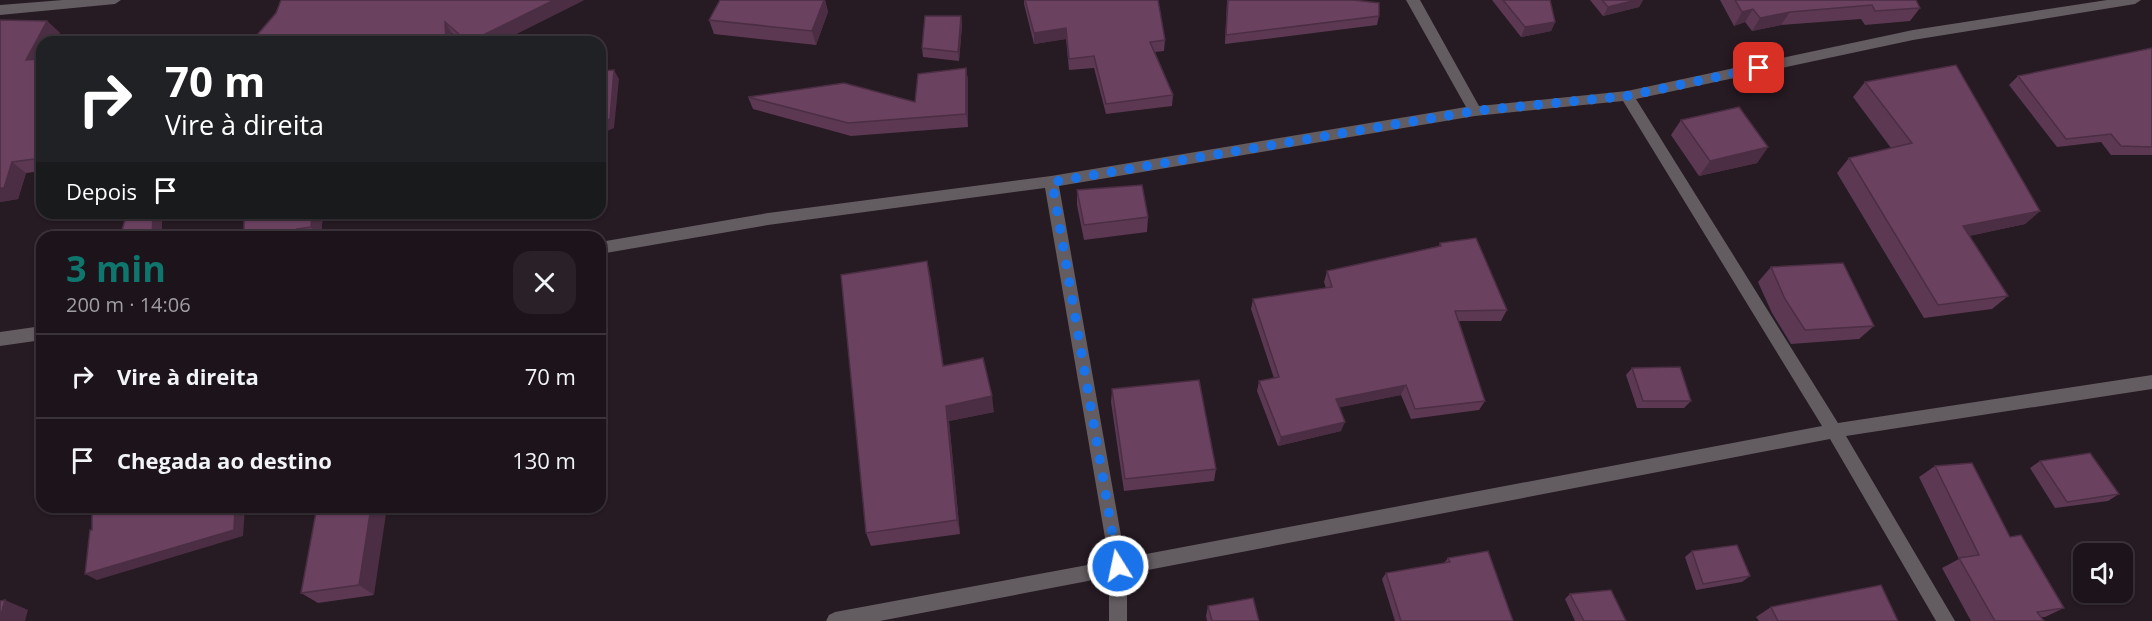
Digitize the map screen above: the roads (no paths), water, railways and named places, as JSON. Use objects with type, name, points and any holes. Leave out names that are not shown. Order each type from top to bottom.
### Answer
[{"type":"street","points":[[0,10],[115,0]]},
{"type":"street","points":[[1412,0],[1475,111]]},
{"type":"street","points":[[606,247],[768,219],[1052,182],[1475,111],[1627,96],[1913,35],[2135,0]]},
{"type":"street","points":[[1627,96],[1834,431],[1946,621]]},
{"type":"street","points":[[1052,182],[1118,566],[1118,621]]},
{"type":"street","points":[[0,339],[36,334]]},
{"type":"street","points":[[835,621],[1834,431],[2152,382]]}]
